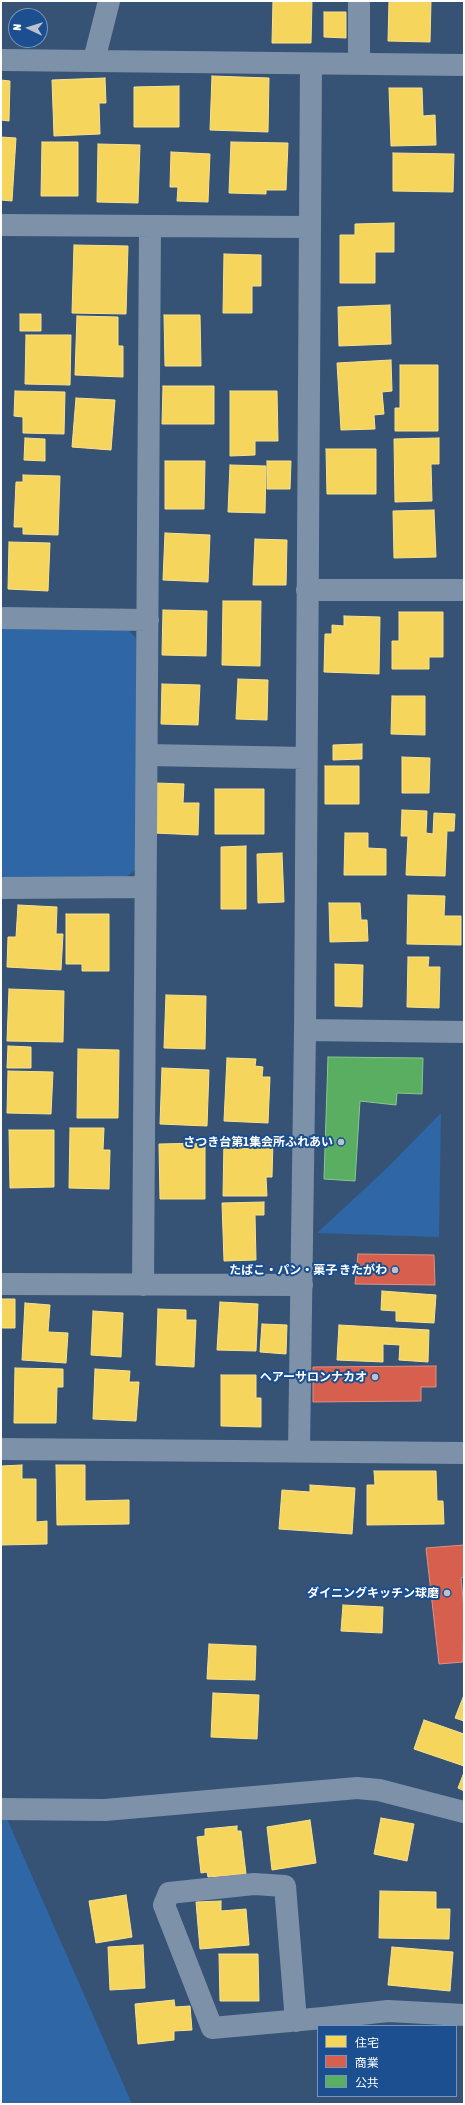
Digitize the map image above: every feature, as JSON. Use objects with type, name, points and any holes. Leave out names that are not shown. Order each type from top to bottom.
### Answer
[{"type":"street","points":[[94,60],[108,1]]},
{"type":"street","points":[[359,1],[359,64]]},
{"type":"street","points":[[1,60],[464,65]]},
{"type":"street","points":[[299,1450],[305,1030],[311,64]]},
{"type":"street","points":[[1,225],[309,227]]},
{"type":"street","points":[[143,1285],[150,227]]},
{"type":"street","points":[[307,590],[464,590]]},
{"type":"street","points":[[1,618],[148,620]]},
{"type":"street","points":[[147,756],[306,758]]},
{"type":"street","points":[[1,888],[145,887]]},
{"type":"street","points":[[305,1030],[464,1032]]},
{"type":"street","points":[[1,1284],[302,1285]]},
{"type":"street","points":[[1,1448],[299,1450],[464,1453]]},
{"type":"street","points":[[1,1809],[105,1810],[357,1788],[379,1790],[464,1812]]},
{"type":"street","points":[[296,2021],[285,1886],[254,1884],[169,1893],[164,1906],[212,2028],[296,2021],[388,2011],[464,2015]]},
{"type":"shaded area","points":[[1,629],[128,630],[136,638],[137,869],[126,877],[1,877]]},
{"type":"shaded area","points":[[441,1113],[439,1237],[317,1233],[386,1169]]},
{"type":"shaded area","points":[[1,1819],[7,1819],[132,2104],[1,2104]]},
{"type":"building: 住宅","points":[[273,1],[312,1],[311,43],[272,43]]},
{"type":"building: 住宅","points":[[389,1],[431,1],[430,42],[388,41]]},
{"type":"building: 住宅","points":[[324,12],[346,12],[346,38],[324,37]]},
{"type":"building: 住宅","points":[[212,76],[269,78],[268,132],[210,130]]},
{"type":"building: 住宅","points":[[105,78],[106,103],[99,103],[100,134],[54,136],[52,80]]},
{"type":"building: 住宅","points":[[1,80],[10,81],[9,121],[1,120]]},
{"type":"building: 住宅","points":[[179,86],[179,127],[134,127],[134,87]]},
{"type":"building: 住宅","points":[[389,88],[422,88],[423,116],[435,115],[436,145],[391,146]]},
{"type":"building: 住宅","points":[[1,137],[16,138],[12,201],[1,200]]},
{"type":"building: 住宅","points":[[42,142],[78,142],[78,196],[41,196]]},
{"type":"building: 住宅","points":[[231,142],[288,143],[286,190],[266,190],[266,194],[229,193]]},
{"type":"building: 住宅","points":[[98,144],[140,145],[138,203],[97,202]]},
{"type":"building: 住宅","points":[[171,152],[210,154],[208,202],[177,201],[178,187],[170,187]]},
{"type":"building: 住宅","points":[[393,153],[454,154],[453,192],[393,191]]},
{"type":"building: 住宅","points":[[394,223],[394,252],[375,252],[375,283],[340,283],[340,235],[355,235],[355,224]]},
{"type":"building: 住宅","points":[[74,245],[128,246],[126,314],[72,313]]},
{"type":"building: 住宅","points":[[224,254],[261,255],[261,286],[252,286],[252,313],[223,313]]},
{"type":"building: 住宅","points":[[390,305],[391,344],[339,346],[338,307]]},
{"type":"building: 住宅","points":[[20,314],[41,314],[41,331],[20,331]]},
{"type":"building: 住宅","points":[[164,315],[200,315],[201,366],[165,366]]},
{"type":"building: 住宅","points":[[77,316],[118,317],[118,346],[123,346],[123,377],[75,375]]},
{"type":"building: 住宅","points":[[26,335],[71,335],[70,385],[25,384]]},
{"type":"building: 住宅","points":[[391,360],[392,391],[382,392],[384,414],[374,415],[375,429],[341,430],[337,363]]},
{"type":"building: 住宅","points":[[400,365],[438,365],[438,431],[395,431],[395,408],[400,408]]},
{"type":"building: 住宅","points":[[163,386],[214,386],[214,424],[162,424]]},
{"type":"building: 住宅","points":[[15,391],[65,392],[64,434],[23,433],[23,417],[14,416]]},
{"type":"building: 住宅","points":[[230,391],[277,391],[278,441],[255,441],[255,455],[230,456]]},
{"type":"building: 住宅","points":[[76,398],[115,400],[111,450],[72,447]]},
{"type":"building: 住宅","points":[[25,438],[45,439],[45,461],[24,460]]},
{"type":"building: 住宅","points":[[439,438],[439,464],[431,464],[432,501],[395,502],[394,439]]},
{"type":"building: 住宅","points":[[326,449],[376,449],[376,494],[327,494]]},
{"type":"building: 住宅","points":[[165,461],[205,461],[204,509],[165,509]]},
{"type":"building: 住宅","points":[[267,461],[291,461],[290,489],[267,489]]},
{"type":"building: 住宅","points":[[230,465],[266,466],[265,513],[228,512]]},
{"type":"building: 住宅","points":[[23,475],[60,476],[58,535],[23,534],[23,527],[14,527],[16,482],[23,482]]},
{"type":"building: 住宅","points":[[434,510],[436,557],[394,558],[393,511]]},
{"type":"building: 住宅","points":[[165,533],[210,535],[208,582],[163,580]]},
{"type":"building: 住宅","points":[[255,539],[287,540],[286,585],[253,585]]},
{"type":"building: 住宅","points":[[9,542],[50,543],[48,591],[8,589]]},
{"type":"building: 住宅","points":[[223,601],[261,601],[260,666],[222,665]]},
{"type":"building: 住宅","points":[[163,610],[207,611],[206,656],[162,655]]},
{"type":"building: 住宅","points":[[399,612],[443,612],[443,657],[429,657],[429,669],[392,669],[392,641],[399,641]]},
{"type":"building: 住宅","points":[[344,616],[380,617],[379,674],[324,672],[325,634],[332,634],[332,625],[344,626]]},
{"type":"building: 住宅","points":[[238,679],[268,680],[267,720],[236,719]]},
{"type":"building: 住宅","points":[[162,684],[200,685],[198,725],[161,724]]},
{"type":"building: 住宅","points":[[392,696],[425,696],[425,735],[391,734]]},
{"type":"building: 住宅","points":[[362,744],[362,759],[333,760],[333,745]]},
{"type":"building: 住宅","points":[[402,757],[430,758],[429,793],[402,793]]},
{"type":"building: 住宅","points":[[325,766],[359,766],[359,804],[325,804]]},
{"type":"building: 住宅","points":[[156,783],[184,784],[183,803],[199,803],[198,835],[154,833]]},
{"type":"building: 住宅","points":[[215,789],[264,789],[264,834],[215,834]]},
{"type":"building: 住宅","points":[[402,810],[427,811],[426,833],[433,834],[434,813],[455,814],[454,831],[447,831],[445,876],[406,875],[408,836],[401,836]]},
{"type":"building: 住宅","points":[[345,833],[368,833],[368,848],[386,849],[386,875],[344,875]]},
{"type":"building: 住宅","points":[[246,846],[246,909],[221,909],[221,847]]},
{"type":"building: 住宅","points":[[282,853],[284,902],[258,903],[257,854]]},
{"type":"building: 住宅","points":[[408,895],[445,896],[444,916],[461,916],[461,945],[407,944]]},
{"type":"building: 住宅","points":[[329,903],[360,903],[361,920],[367,920],[368,941],[330,942]]},
{"type":"building: 住宅","points":[[18,905],[57,907],[56,934],[63,934],[61,970],[7,967],[8,937],[16,937]]},
{"type":"building: 住宅","points":[[66,914],[109,914],[109,971],[82,971],[82,964],[66,964]]},
{"type":"building: 住宅","points":[[408,957],[429,957],[428,967],[440,967],[439,1008],[407,1007]]},
{"type":"building: 住宅","points":[[335,964],[363,965],[362,1007],[335,1006]]},
{"type":"building: 住宅","points":[[9,989],[64,991],[63,1042],[7,1041]]},
{"type":"building: 住宅","points":[[166,995],[206,996],[205,1049],[164,1048]]},
{"type":"building: 住宅","points":[[8,1046],[31,1047],[31,1068],[7,1068]]},
{"type":"building: 住宅","points":[[78,1049],[119,1050],[118,1118],[77,1118]]},
{"type":"building: 住宅","points":[[227,1058],[256,1059],[255,1066],[263,1067],[262,1077],[270,1077],[268,1123],[224,1121]]},
{"type":"building: 住宅","points":[[162,1068],[209,1070],[207,1126],[160,1124]]},
{"type":"building: 住宅","points":[[8,1071],[53,1072],[51,1114],[7,1113]]},
{"type":"building: 住宅","points":[[70,1128],[104,1128],[103,1150],[110,1150],[109,1189],[69,1188]]},
{"type":"building: 住宅","points":[[9,1130],[54,1130],[54,1187],[10,1188]]},
{"type":"building: 住宅","points":[[224,1140],[273,1141],[272,1177],[266,1177],[267,1196],[223,1196]]},
{"type":"building: 住宅","points":[[205,1143],[205,1199],[160,1199],[159,1144]]},
{"type":"building: 住宅","points":[[264,1202],[264,1215],[255,1215],[256,1260],[224,1261],[222,1203]]},
{"type":"building: 住宅","points":[[382,1291],[436,1295],[434,1323],[396,1321],[396,1311],[381,1310]]},
{"type":"building: 住宅","points":[[1,1299],[15,1299],[15,1328],[1,1328]]},
{"type":"building: 住宅","points":[[220,1302],[258,1304],[256,1351],[217,1350]]},
{"type":"building: 住宅","points":[[25,1303],[50,1305],[48,1332],[68,1333],[66,1363],[22,1360]]},
{"type":"building: 住宅","points":[[158,1309],[186,1310],[186,1320],[196,1320],[194,1367],[156,1365]]},
{"type":"building: 住宅","points":[[93,1311],[123,1313],[121,1357],[91,1355]]},
{"type":"building: 住宅","points":[[262,1324],[287,1325],[286,1354],[260,1352]]},
{"type":"building: 住宅","points":[[339,1325],[429,1330],[428,1362],[399,1360],[400,1345],[383,1344],[383,1362],[337,1360]]},
{"type":"building: 住宅","points":[[15,1368],[63,1369],[63,1387],[57,1387],[56,1423],[14,1423]]},
{"type":"building: 住宅","points":[[95,1369],[130,1371],[129,1382],[139,1382],[136,1421],[93,1419]]},
{"type":"building: 住宅","points":[[221,1375],[256,1375],[256,1398],[261,1398],[261,1427],[221,1426]]},
{"type":"building: 住宅","points":[[22,1465],[22,1479],[36,1479],[36,1522],[47,1521],[47,1544],[1,1545],[1,1466]]},
{"type":"building: 住宅","points":[[56,1465],[85,1465],[85,1501],[129,1500],[129,1524],[57,1525]]},
{"type":"building: 住宅","points":[[374,1471],[436,1471],[437,1501],[443,1501],[444,1524],[367,1525],[367,1485],[375,1485]]},
{"type":"building: 住宅","points":[[310,1485],[355,1488],[352,1534],[279,1529],[282,1490],[310,1492]]},
{"type":"building: 住宅","points":[[343,1605],[383,1607],[382,1633],[341,1631]]},
{"type":"building: 住宅","points":[[209,1644],[256,1646],[255,1680],[207,1679]]},
{"type":"building: 住宅","points":[[213,1693],[259,1695],[257,1739],[211,1737]]},
{"type":"building: 住宅","points":[[464,1695],[464,1721],[455,1718]]},
{"type":"building: 住宅","points":[[424,1720],[464,1734],[464,1766],[414,1749]]},
{"type":"building: 住宅","points":[[464,1775],[464,1791],[458,1788]]},
{"type":"building: 住宅","points":[[381,1818],[414,1824],[407,1861],[374,1854]]},
{"type":"building: 住宅","points":[[310,1820],[316,1863],[272,1870],[267,1827]]},
{"type":"building: 住宅","points":[[237,1826],[237,1831],[241,1831],[246,1874],[208,1877],[207,1872],[201,1873],[197,1837],[205,1836],[205,1829]]},
{"type":"building: 住宅","points":[[380,1891],[436,1892],[436,1909],[450,1909],[449,1939],[379,1938]]},
{"type":"building: 住宅","points":[[126,1895],[132,1937],[96,1943],[89,1901]]},
{"type":"building: 住宅","points":[[221,1901],[221,1911],[246,1909],[249,1945],[200,1949],[196,1902]]},
{"type":"building: 住宅","points":[[143,1945],[145,1988],[110,1990],[108,1947]]},
{"type":"building: 住宅","points":[[392,1947],[453,1952],[450,1991],[388,1985]]},
{"type":"building: 住宅","points":[[219,1954],[258,1954],[259,2001],[220,2001]]},
{"type":"building: 住宅","points":[[174,2000],[175,2007],[190,2006],[192,2030],[174,2031],[174,2040],[138,2044],[135,2004]]},
{"type":"building: 商業","name":"たばこ・パン・菓子 きたがわ","points":[[358,1254],[434,1255],[435,1285],[355,1284]]},
{"type":"building: 商業","name":"ヘアーサロンナカオ","points":[[436,1366],[436,1387],[421,1387],[421,1401],[313,1402],[313,1367]]},
{"type":"building: 商業","name":"ダイニングキッチン球磨","points":[[464,1545],[464,1577],[461,1578],[464,1608],[463,1662],[439,1664],[426,1548]]},
{"type":"building: 公共","name":"さつき台第1集会所ふれあい","points":[[328,1057],[423,1058],[422,1094],[397,1093],[396,1105],[360,1101],[355,1181],[324,1179]]},
{"type":"place","name":"さつき台第1集会所ふれあい","points":[[341,1142]]},
{"type":"place","name":"たばこ・パン・菓子 きたがわ","points":[[395,1270]]},
{"type":"place","name":"ヘアーサロンナカオ","points":[[375,1377]]},
{"type":"place","name":"ダイニングキッチン球磨","points":[[447,1593]]}]
